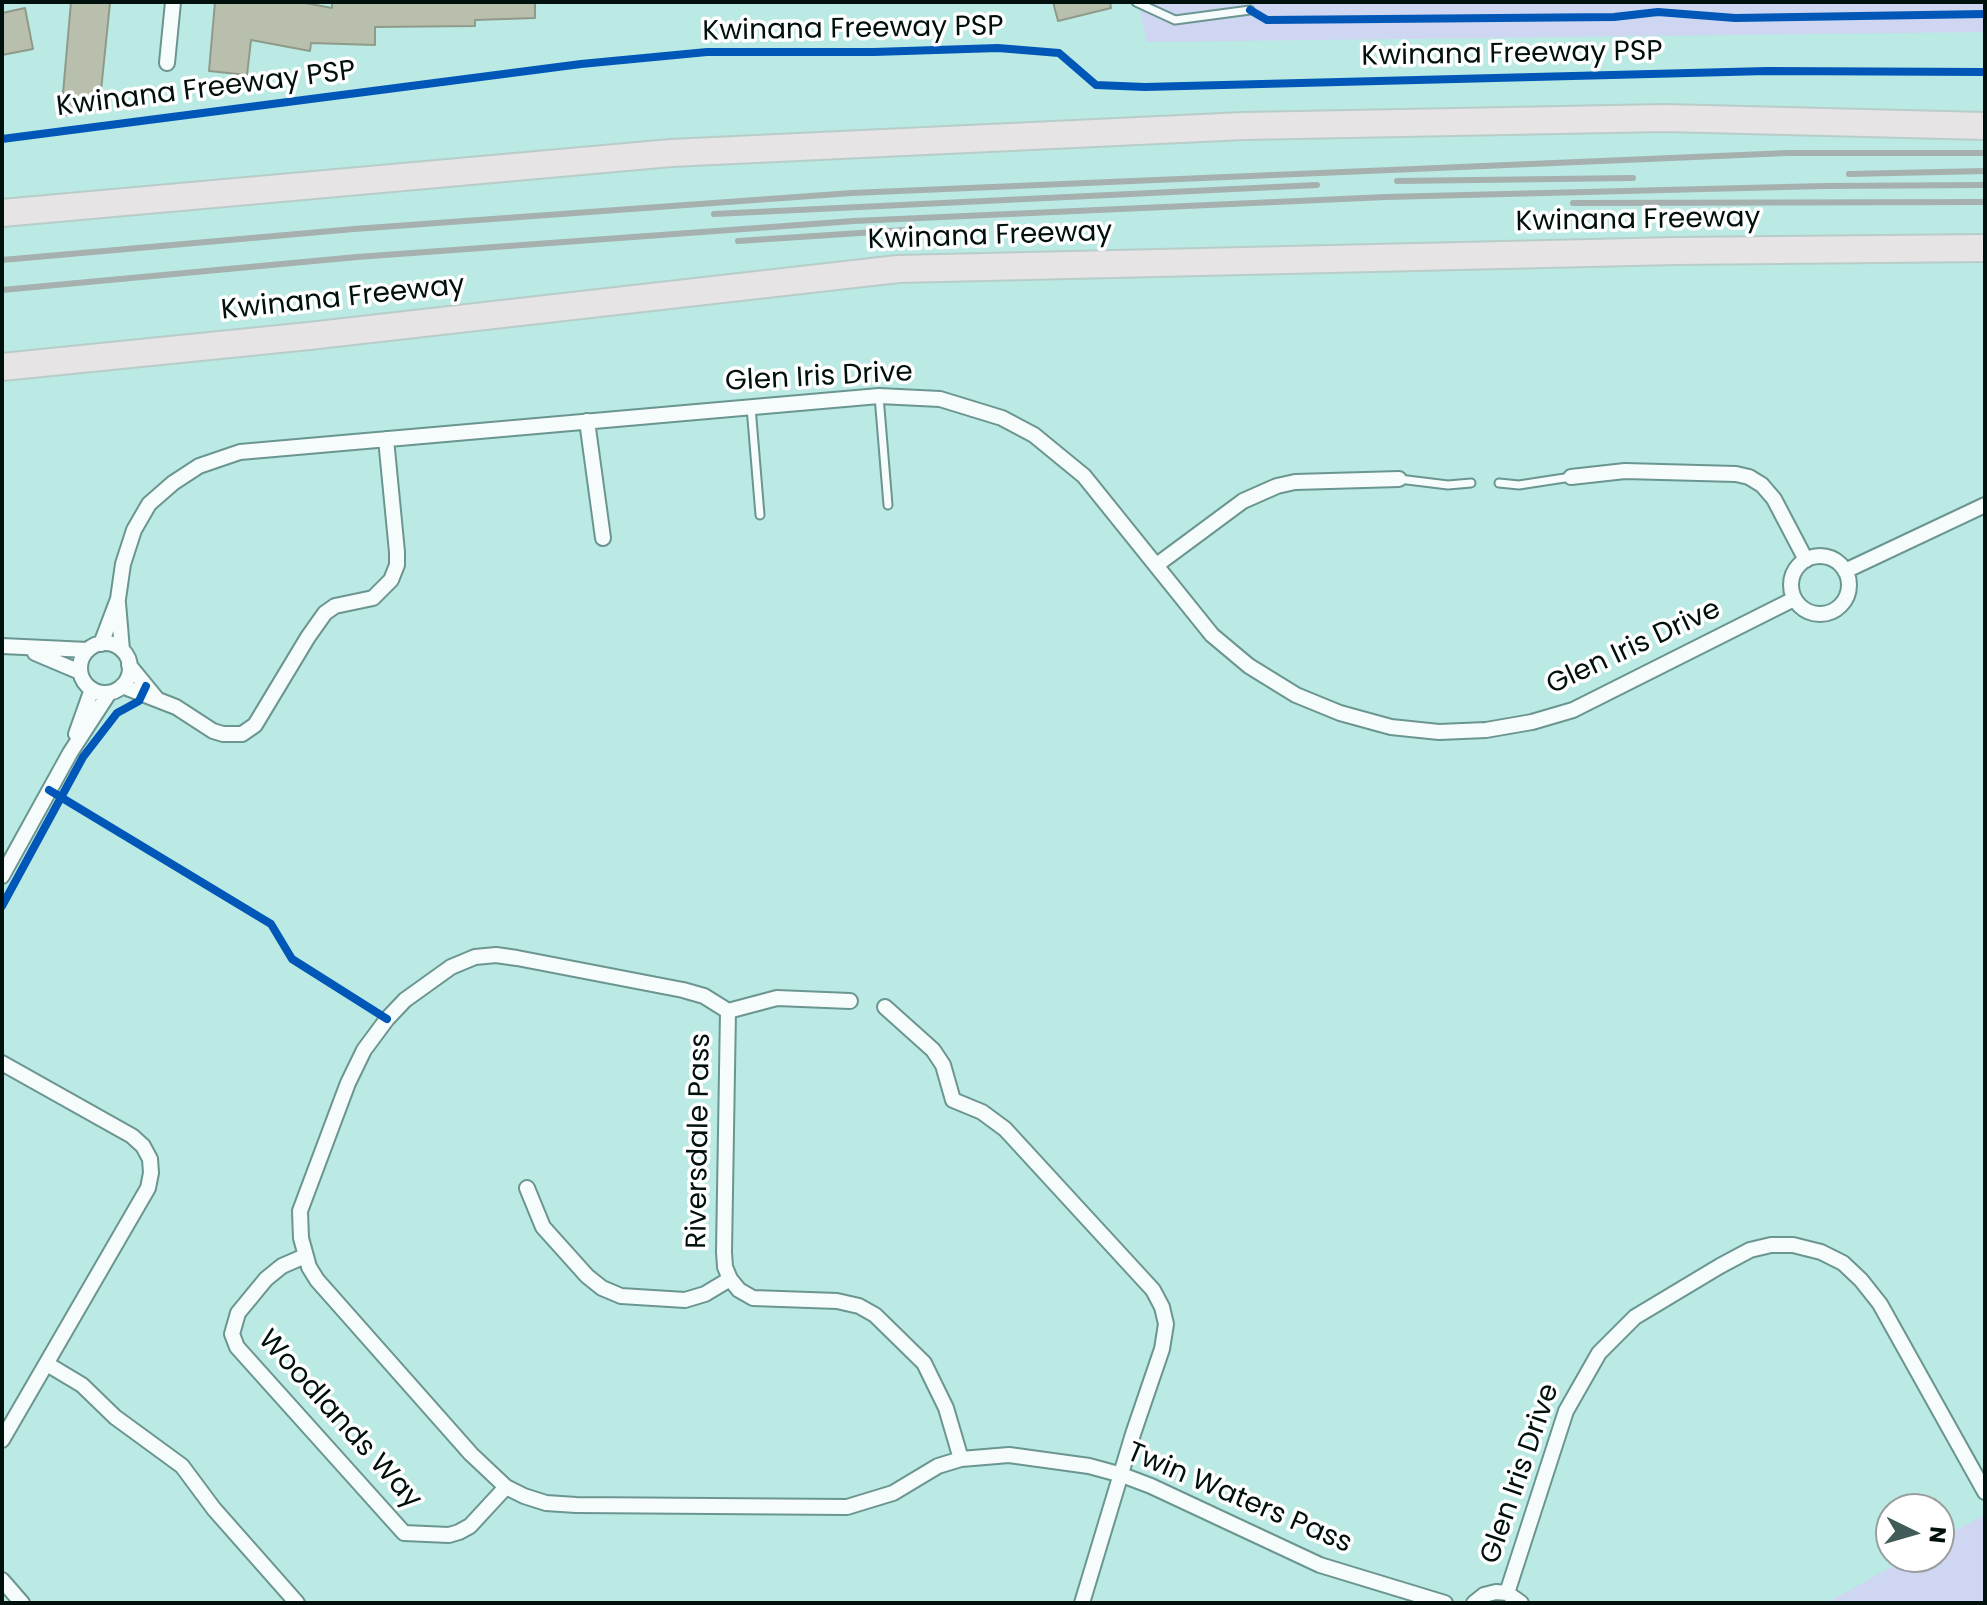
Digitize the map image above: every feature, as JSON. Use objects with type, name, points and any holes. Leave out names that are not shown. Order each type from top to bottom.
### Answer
[{"type":"highway","points":[[2,213],[671,153],[1244,126],[1665,118],[1985,126]]},
{"type":"highway","name":"Kwinana Freeway","points":[[2,367],[309,336],[898,269],[1676,251],[1985,248]]},
{"type":"highway","points":[[2,377],[309,336]]},
{"type":"street","points":[[167,63],[173,2]]},
{"type":"street","name":"Glen Iris Drive","points":[[118,599],[134,530],[149,504],[199,466],[240,452],[879,396],[940,399],[1002,418],[1034,435],[1084,476],[1158,564],[1212,635],[1273,682],[1340,713],[1391,727],[1439,732],[1486,730],[1532,722],[1573,710],[1794,599]]},
{"type":"street","points":[[587,421],[603,538]]},
{"type":"street","points":[[92,689],[116,689],[156,698],[213,731],[234,736],[255,725],[325,613],[335,606],[373,598],[391,580],[397,565],[386,439]]},
{"type":"street","points":[[1571,477],[1625,471],[1749,477],[1762,485],[1774,499],[1806,560]]},
{"type":"street","points":[[1158,564],[1243,501],[1277,486],[1295,482],[1399,479]]},
{"type":"street","points":[[1845,571],[1985,505]]},
{"type":"street","points":[[1816,556],[1828,557],[1838,562],[1845,571],[1847,593],[1834,611],[1812,613],[1794,599],[1792,577],[1806,560],[1816,556]]},
{"type":"street","points":[[118,599],[122,650],[129,665],[156,698]]},
{"type":"street","points":[[80,672],[81,664],[95,647],[118,599]]},
{"type":"street","points":[[2,646],[116,646],[122,650]]},
{"type":"street","points":[[19,647],[80,672],[92,689]]},
{"type":"street","points":[[2,876],[70,753],[116,689],[127,680],[129,665]]},
{"type":"street","points":[[70,753],[92,689]]},
{"type":"street","points":[[506,1487],[471,1454],[317,1280],[305,1256],[300,1211],[348,1083],[364,1050],[405,1000],[451,967],[475,957],[496,955],[517,958],[683,990],[704,996],[728,1011],[777,998],[850,1001]]},
{"type":"street","points":[[885,1007],[933,1050],[943,1065],[953,1100],[982,1112],[1005,1129],[1153,1290],[1162,1307],[1166,1324],[1162,1349],[1082,1603]]},
{"type":"street","name":"Riversdale Pass","points":[[728,1011],[724,1252],[730,1279],[739,1290],[753,1298],[837,1301],[859,1306],[875,1315],[924,1363],[946,1408],[961,1459]]},
{"type":"street","points":[[2,1063],[132,1136],[143,1146],[150,1159],[151,1173],[148,1188],[2,1440]]},
{"type":"street","points":[[527,1188],[543,1227],[587,1276],[602,1288],[621,1296],[685,1300],[705,1294],[730,1279]]},
{"type":"street","name":"Glen Iris Drive","points":[[1507,1593],[1566,1411],[1576,1388],[1599,1353],[1635,1317],[1750,1250],[1771,1245],[1793,1245],[1821,1252],[1843,1263],[1861,1280],[1880,1304],[1985,1492]]},
{"type":"street","name":"Woodlands Way","points":[[305,1256],[282,1266],[266,1279],[238,1313],[232,1334],[237,1347],[404,1533],[449,1535],[459,1532],[470,1526],[506,1487]]},
{"type":"street","points":[[47,1364],[82,1385],[115,1417],[182,1466],[214,1509],[297,1603]]},
{"type":"street","name":"Twin Waters Pass","points":[[506,1487],[546,1503],[576,1505],[847,1507],[893,1493],[938,1466],[961,1459],[1009,1455],[1089,1466],[1122,1475],[1298,1555],[1348,1574],[1445,1603]]},
{"type":"street","points":[[2,1580],[22,1603]]},
{"type":"street","points":[[1474,1603],[1484,1595],[1496,1592],[1507,1593],[1521,1603]]},
{"type":"lane","points":[[1136,2],[1175,20],[1250,10]]},
{"type":"lane","points":[[879,396],[888,505]]},
{"type":"lane","points":[[751,407],[760,515]]},
{"type":"lane","points":[[1499,483],[1519,485],[1571,477]]},
{"type":"lane","points":[[1399,479],[1448,485],[1471,483]]},
{"type":"shaded area","points":[[1138,2],[1985,2],[1985,32],[1147,42]]},
{"type":"shaded area","points":[[1984,1515],[1985,1603],[1834,1603],[1832,1600],[1880,1573],[1955,1573],[1955,1531]]},
{"type":"building","points":[[71,2],[110,3],[99,110],[61,116]]},
{"type":"building","points":[[215,2],[300,2],[332,8],[332,2],[535,2],[535,18],[475,20],[475,26],[375,27],[375,45],[311,43],[310,51],[251,40],[247,75],[209,71]]},
{"type":"building","points":[[1053,2],[1110,2],[1111,8],[1058,21]]},
{"type":"building","points":[[25,8],[33,49],[2,55],[2,13]]},
{"type":"railway","points":[[2,260],[354,229],[852,193],[1788,153],[1985,153]]},
{"type":"railway","points":[[1849,174],[1985,171]]},
{"type":"railway","points":[[1397,181],[1633,178]]},
{"type":"railway","points":[[714,214],[1317,185]]},
{"type":"railway","points":[[2,290],[357,257],[854,221],[1386,197],[1985,185]]},
{"type":"railway","points":[[1573,203],[1985,202]]},
{"type":"railway","points":[[738,241],[906,230]]},
{"type":"cycle path","points":[[1250,10],[1267,20],[1614,17],[1658,12],[1735,18],[1985,14]]},
{"type":"cycle path","name":"Kwinana Freeway PSP","points":[[2,139],[581,64],[707,52],[998,48],[1059,53],[1096,85],[1145,87],[1767,71],[1985,72]]},
{"type":"cycle path","points":[[2,906],[83,757],[117,713],[139,701],[146,686]]},
{"type":"cycle path","points":[[49,790],[271,924],[292,959],[387,1019]]}]
